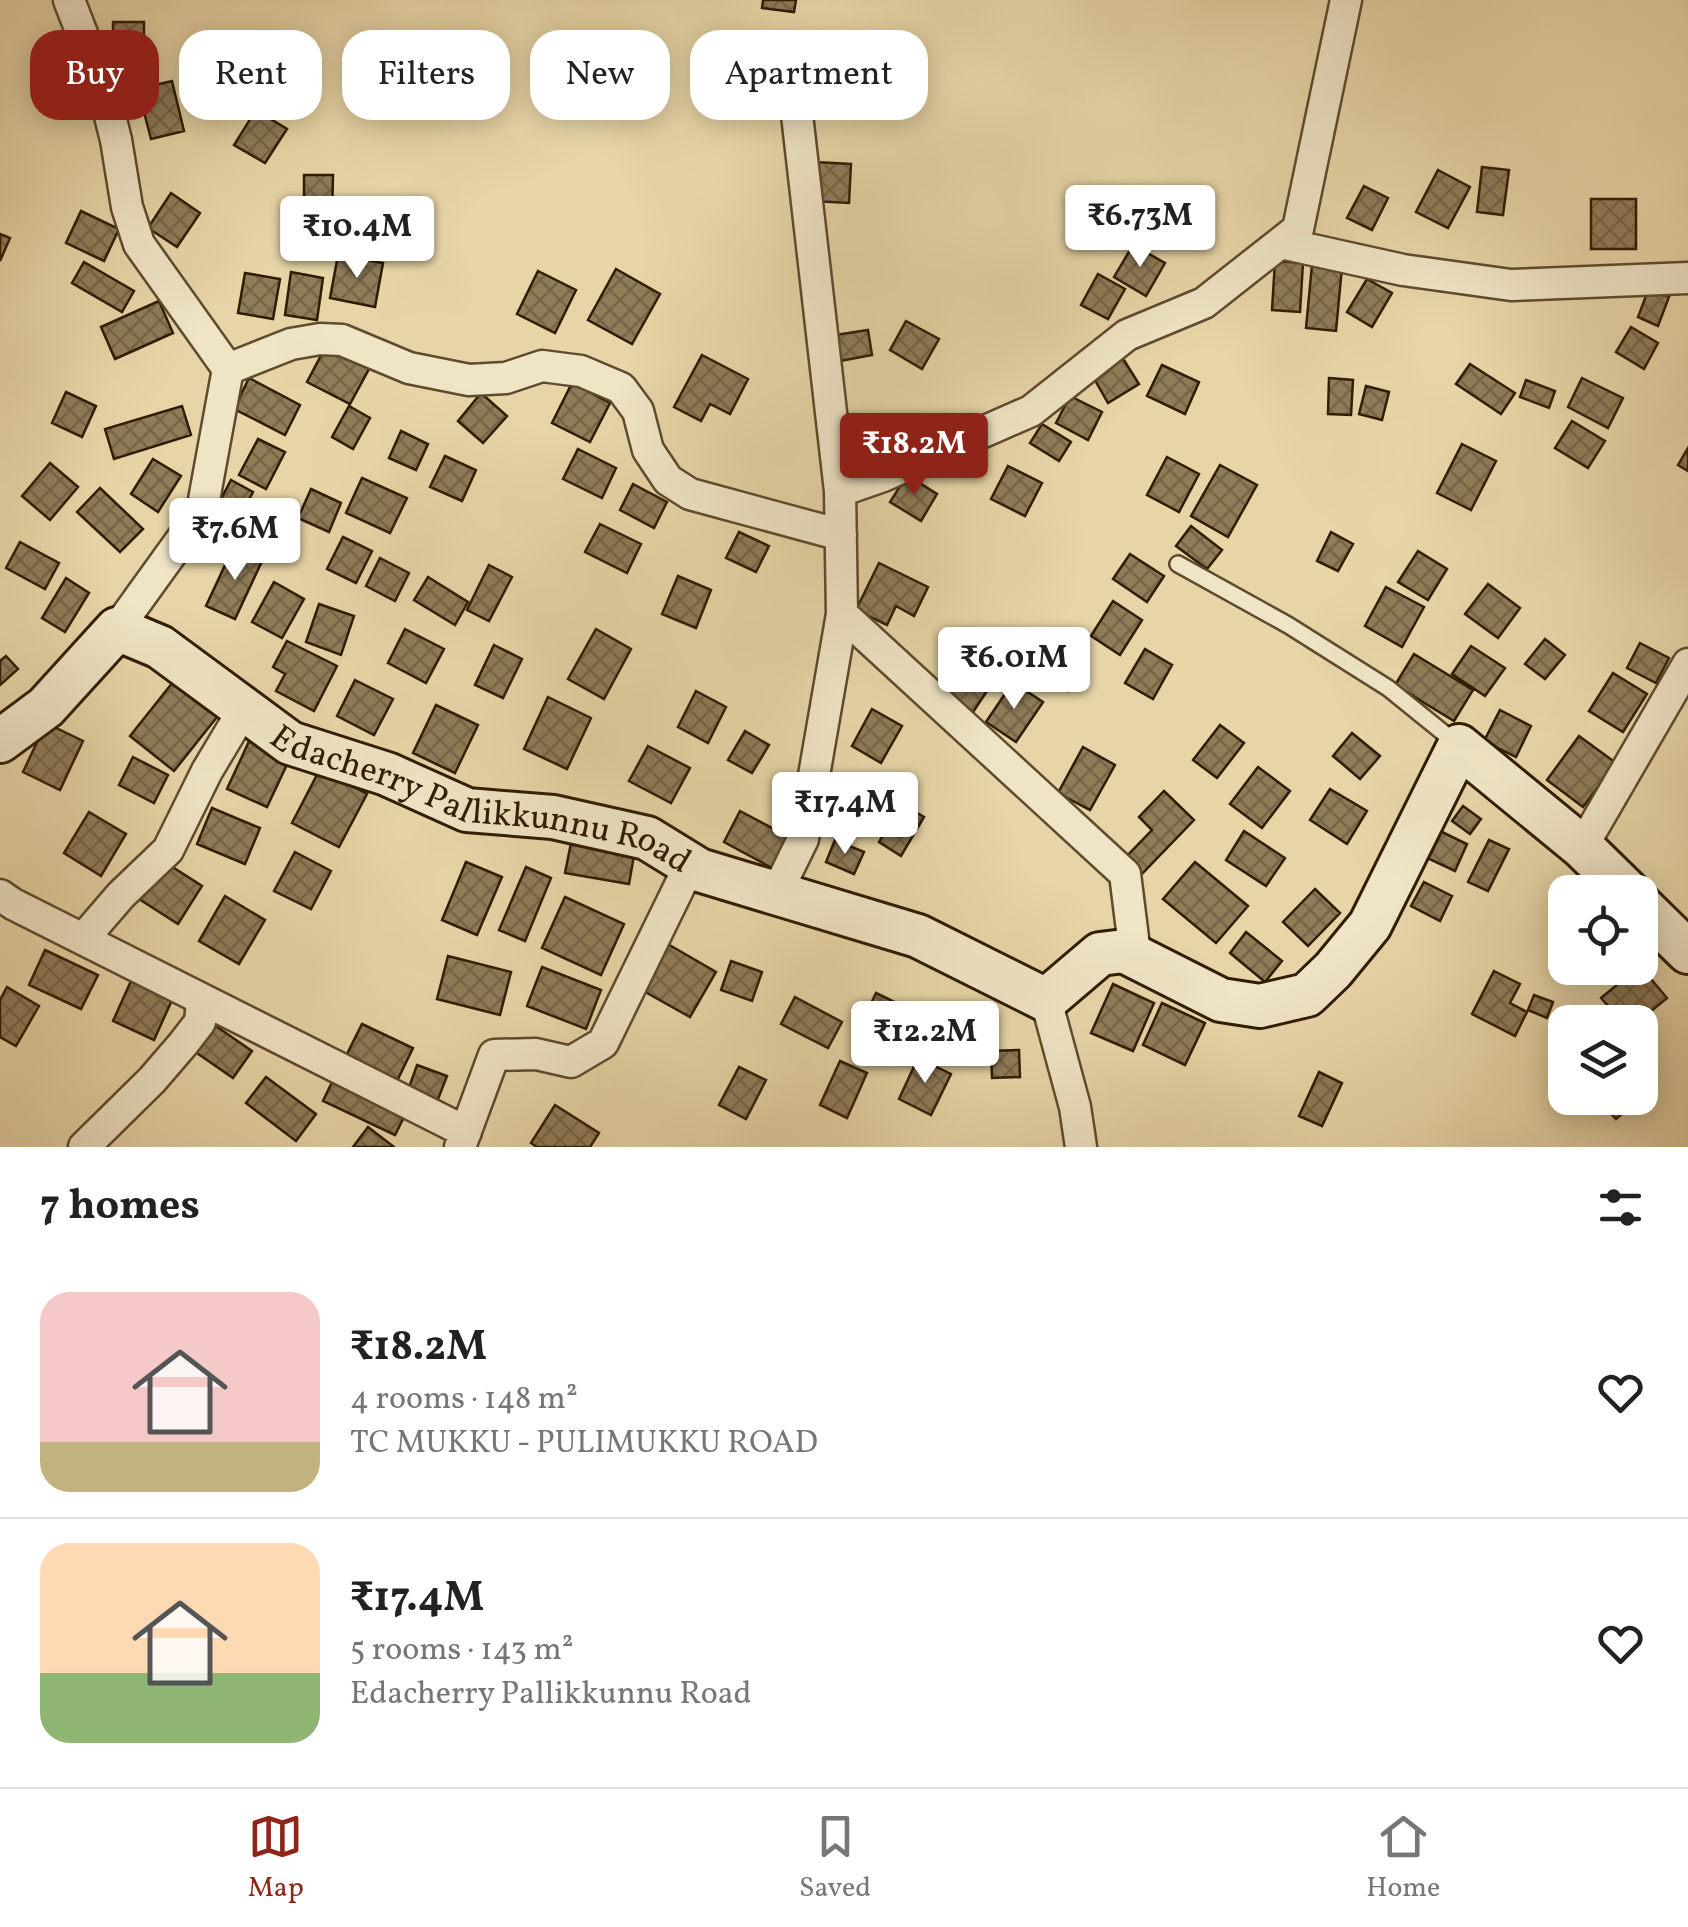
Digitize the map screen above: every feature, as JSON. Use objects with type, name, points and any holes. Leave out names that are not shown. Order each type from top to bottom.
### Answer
[{"type":"main road","name":"Edacherry Pallikkunnu Road","points":[[117,629],[160,647],[290,743],[387,774],[467,810],[553,817],[647,838],[690,864],[918,936],[1046,1000]]},
{"type":"main road","points":[[0,740],[46,707],[117,629]]},
{"type":"main road","points":[[1046,1000],[1100,954],[1124,950],[1221,1000],[1260,1006],[1307,995],[1370,925],[1459,746],[1611,875]]},
{"type":"main road","points":[[1658,923],[1688,952]]},
{"type":"street","points":[[68,0],[103,88],[127,207],[139,244],[228,369],[202,511],[117,629]]},
{"type":"street","points":[[840,491],[1032,411],[1127,334],[1204,302],[1298,229],[1346,0]]},
{"type":"street","points":[[777,892],[803,839],[842,614],[840,491],[798,120]]},
{"type":"street","points":[[1281,243],[1403,270],[1510,285],[1688,278]]},
{"type":"street","points":[[228,369],[290,344],[320,339],[342,340],[409,368],[469,380],[506,378],[542,366],[581,371],[621,388],[638,411],[648,450],[668,480],[690,494],[840,536]]},
{"type":"street","points":[[842,614],[1125,874],[1135,954]]},
{"type":"street","points":[[1582,847],[1688,664]]},
{"type":"street","points":[[83,940],[121,895],[168,850],[244,708]]},
{"type":"street","points":[[0,895],[463,1140],[494,1055],[536,1054],[572,1062],[603,1043],[690,864]]},
{"type":"street","points":[[84,1147],[183,1044],[200,1022],[202,1000]]},
{"type":"street","points":[[1046,1000],[1081,1147]]},
{"type":"lane","points":[[1178,564],[1288,625],[1388,688],[1459,746]]},
{"type":"building","points":[[763,0],[796,0],[794,12],[762,8]]},
{"type":"building","points":[[113,22],[144,22],[144,30],[113,30]]},
{"type":"building","points":[[172,81],[184,131],[151,139],[146,120],[159,120],[159,84]]},
{"type":"building","points":[[250,120],[272,120],[287,129],[265,163],[234,145]]},
{"type":"building","points":[[815,162],[851,164],[849,203],[813,201]]},
{"type":"building","points":[[1482,167],[1509,170],[1503,215],[1477,212]]},
{"type":"building","points":[[1438,170],[1470,187],[1448,228],[1416,212]]},
{"type":"building","points":[[304,175],[333,175],[332,215],[304,215]]},
{"type":"building","points":[[1364,186],[1388,198],[1372,230],[1347,218]]},
{"type":"building","points":[[171,193],[200,213],[177,247],[148,228]]},
{"type":"building","points":[[1591,199],[1636,199],[1636,249],[1591,249]]},
{"type":"building","points":[[81,211],[119,229],[104,261],[66,243]]},
{"type":"building","points":[[0,234],[10,238],[0,261]]},
{"type":"building","points":[[1133,245],[1165,263],[1146,296],[1114,277]]},
{"type":"building","points":[[338,255],[383,263],[375,307],[330,298]]},
{"type":"building","points":[[1275,261],[1303,263],[1300,312],[1272,310]]},
{"type":"building","points":[[84,262],[134,291],[122,312],[72,283]]},
{"type":"building","points":[[1312,265],[1342,267],[1336,331],[1306,328]]},
{"type":"building","points":[[616,269],[660,294],[632,344],[588,320]]},
{"type":"building","points":[[538,271],[576,290],[555,333],[517,314]]},
{"type":"building","points":[[291,272],[323,278],[317,320],[285,315]]},
{"type":"building","points":[[245,273],[280,279],[273,319],[238,313]]},
{"type":"building","points":[[1098,274],[1125,289],[1108,319],[1081,305]]},
{"type":"building","points":[[1367,279],[1392,293],[1372,327],[1347,312]]},
{"type":"building","points":[[1649,288],[1669,297],[1658,326],[1638,317]]},
{"type":"building","points":[[159,301],[173,333],[115,359],[101,327]]},
{"type":"building","points":[[906,321],[939,339],[922,369],[890,350]]},
{"type":"building","points":[[1631,327],[1658,343],[1644,369],[1616,352]]},
{"type":"building","points":[[868,330],[872,355],[840,361],[835,335]]},
{"type":"building","points":[[326,346],[369,369],[350,404],[307,382]]},
{"type":"building","points":[[702,355],[748,379],[730,414],[710,404],[701,421],[674,407]]},
{"type":"building","points":[[1122,357],[1139,384],[1108,403],[1092,375]]},
{"type":"building","points":[[1470,364],[1515,393],[1501,414],[1456,384]]},
{"type":"building","points":[[1162,365],[1199,382],[1185,414],[1147,396]]},
{"type":"building","points":[[249,378],[300,405],[285,435],[234,409]]},
{"type":"building","points":[[1329,378],[1353,380],[1351,415],[1328,414]]},
{"type":"building","points":[[1582,378],[1623,398],[1608,428],[1568,407]]},
{"type":"building","points":[[1526,380],[1555,391],[1549,408],[1520,397]]},
{"type":"building","points":[[572,383],[610,403],[590,442],[552,423]]},
{"type":"building","points":[[1366,386],[1389,392],[1382,420],[1359,414]]},
{"type":"building","points":[[66,392],[96,406],[82,437],[52,423]]},
{"type":"building","points":[[481,393],[507,416],[483,443],[458,421]]},
{"type":"building","points":[[1070,396],[1102,412],[1088,440],[1056,423]]},
{"type":"building","points":[[182,406],[191,435],[114,459],[105,429]]},
{"type":"building","points":[[349,406],[370,418],[353,449],[332,437]]},
{"type":"building","points":[[1572,421],[1605,441],[1588,468],[1555,448]]},
{"type":"building","points":[[1042,424],[1071,442],[1059,461],[1030,443]]},
{"type":"building","points":[[401,431],[428,444],[416,470],[389,458]]},
{"type":"building","points":[[258,439],[285,452],[266,489],[239,475]]},
{"type":"building","points":[[1462,444],[1496,461],[1471,510],[1437,493]]},
{"type":"building","points":[[1688,448],[1688,471],[1678,465]]},
{"type":"building","points":[[578,449],[616,468],[602,498],[563,479]]},
{"type":"building","points":[[445,456],[476,470],[462,501],[430,487]]},
{"type":"building","points":[[1167,457],[1199,474],[1179,512],[1147,495]]},
{"type":"building","points":[[153,459],[181,476],[158,512],[131,494]]},
{"type":"building","points":[[50,463],[78,487],[50,520],[22,496]]},
{"type":"building","points":[[1220,465],[1257,485],[1228,537],[1191,516]]},
{"type":"building","points":[[1008,466],[1042,483],[1025,516],[991,499]]},
{"type":"building","points":[[907,475],[937,494],[921,521],[890,502]]},
{"type":"building","points":[[362,478],[407,498],[390,533],[346,513]]},
{"type":"building","points":[[231,480],[253,492],[234,528],[212,516]]},
{"type":"building","points":[[633,484],[667,502],[654,528],[620,510]]},
{"type":"building","points":[[100,488],[143,529],[120,552],[77,512]]},
{"type":"building","points":[[311,489],[341,503],[329,532],[298,518]]},
{"type":"building","points":[[600,524],[641,544],[627,573],[585,552]]},
{"type":"building","points":[[1191,526],[1222,550],[1207,569],[1176,546]]},
{"type":"building","points":[[739,532],[769,546],[756,572],[726,558]]},
{"type":"building","points":[[1331,532],[1353,544],[1338,571],[1317,561]]},
{"type":"building","points":[[343,537],[372,551],[356,583],[327,569]]},
{"type":"building","points":[[20,542],[59,563],[45,589],[6,568]]},
{"type":"building","points":[[234,546],[263,559],[235,619],[206,606]]},
{"type":"building","points":[[1418,551],[1447,569],[1428,600],[1398,582]]},
{"type":"building","points":[[1130,554],[1164,576],[1147,602],[1113,579]]},
{"type":"building","points":[[380,558],[409,573],[395,601],[366,586]]},
{"type":"building","points":[[879,563],[928,587],[914,616],[896,606],[887,625],[856,610]]},
{"type":"building","points":[[489,565],[512,577],[489,621],[467,610]]},
{"type":"building","points":[[678,576],[711,590],[696,628],[662,614]]},
{"type":"building","points":[[428,577],[468,602],[455,625],[414,600]]},
{"type":"building","points":[[66,578],[89,593],[65,632],[42,618]]},
{"type":"building","points":[[274,582],[304,599],[282,638],[252,622]]},
{"type":"building","points":[[1488,584],[1520,608],[1498,638],[1465,614]]},
{"type":"building","points":[[1386,587],[1424,607],[1402,647],[1365,626]]},
{"type":"building","points":[[1113,601],[1142,620],[1120,655],[1091,636]]},
{"type":"building","points":[[319,604],[354,616],[341,655],[306,642]]},
{"type":"building","points":[[405,629],[444,649],[426,683],[388,663]]},
{"type":"building","points":[[596,629],[631,649],[604,699],[568,679]]},
{"type":"building","points":[[1038,633],[1085,656],[1068,691],[1020,667]]},
{"type":"building","points":[[1545,639],[1565,655],[1545,679],[1525,664]]},
{"type":"building","points":[[287,641],[337,666],[314,711],[276,691],[285,674],[273,667]]},
{"type":"building","points":[[1640,643],[1669,658],[1656,683],[1627,668]]},
{"type":"building","points":[[494,645],[522,659],[503,698],[475,685]]},
{"type":"building","points":[[1471,646],[1505,668],[1485,696],[1452,674]]},
{"type":"building","points":[[1145,649],[1172,665],[1153,699],[1125,683]]},
{"type":"building","points":[[1414,654],[1473,690],[1454,721],[1395,685]]},
{"type":"building","points":[[6,656],[18,669],[0,685],[0,661]]},
{"type":"building","points":[[963,658],[995,679],[973,712],[942,691]]},
{"type":"building","points":[[1613,673],[1647,694],[1623,732],[1589,711]]},
{"type":"building","points":[[177,677],[221,712],[174,771],[130,736]]},
{"type":"building","points":[[355,680],[393,699],[374,735],[337,716]]},
{"type":"building","points":[[1013,682],[1043,702],[1016,742],[986,722]]},
{"type":"building","points":[[696,691],[726,707],[708,743],[678,727]]},
{"type":"building","points":[[548,697],[591,718],[567,769],[524,749]]},
{"type":"building","points":[[436,705],[478,725],[455,773],[413,753]]},
{"type":"building","points":[[872,709],[902,726],[881,763],[852,746]]},
{"type":"building","points":[[1500,710],[1531,726],[1516,757],[1484,741]]},
{"type":"building","points":[[46,723],[83,741],[60,790],[23,772]]},
{"type":"building","points":[[1220,725],[1244,743],[1217,778],[1193,760]]},
{"type":"building","points":[[745,731],[769,745],[752,773],[728,760]]},
{"type":"building","points":[[1352,733],[1380,756],[1360,779],[1333,756]]},
{"type":"building","points":[[1579,736],[1616,763],[1583,807],[1547,780]]},
{"type":"building","points":[[251,737],[291,756],[267,807],[227,789]]},
{"type":"building","points":[[648,746],[690,768],[671,803],[629,781]]},
{"type":"building","points":[[1083,747],[1115,765],[1090,810],[1058,793]]},
{"type":"building","points":[[133,757],[168,775],[154,803],[119,785]]},
{"type":"building","points":[[1258,767],[1290,791],[1262,828],[1230,804]]},
{"type":"building","points":[[320,769],[367,794],[339,847],[292,823]]},
{"type":"building","points":[[1330,789],[1367,811],[1347,844],[1310,820]]},
{"type":"building","points":[[1164,791],[1194,820],[1138,878],[1122,861],[1152,830],[1139,817]]},
{"type":"building","points":[[901,804],[924,817],[901,856],[879,842]]},
{"type":"building","points":[[1463,806],[1481,819],[1470,834],[1452,821]]},
{"type":"building","points":[[212,808],[260,828],[245,864],[197,844]]},
{"type":"building","points":[[740,811],[789,837],[772,868],[724,842]]},
{"type":"building","points":[[89,812],[126,834],[101,876],[64,853]]},
{"type":"building","points":[[1438,830],[1467,844],[1455,871],[1425,857]]},
{"type":"building","points":[[1244,831],[1285,858],[1266,886],[1226,860]]},
{"type":"building","points":[[573,833],[636,844],[629,884],[565,873]]},
{"type":"building","points":[[835,840],[864,852],[854,874],[826,862]]},
{"type":"building","points":[[1489,840],[1509,849],[1488,891],[1468,882]]},
{"type":"building","points":[[295,852],[331,871],[311,909],[274,891]]},
{"type":"building","points":[[160,859],[202,886],[178,924],[136,897]]},
{"type":"building","points":[[466,862],[502,877],[477,935],[442,920]]},
{"type":"building","points":[[1195,862],[1248,906],[1216,943],[1163,899]]},
{"type":"building","points":[[526,867],[551,878],[525,941],[499,930]]},
{"type":"building","points":[[1424,882],[1452,896],[1440,921],[1411,906]]},
{"type":"building","points":[[1315,889],[1340,913],[1308,946],[1283,922]]},
{"type":"building","points":[[225,896],[265,920],[239,964],[199,941]]},
{"type":"building","points":[[565,897],[624,924],[601,975],[542,948]]},
{"type":"building","points":[[1246,932],[1282,961],[1265,982],[1230,953]]},
{"type":"building","points":[[666,943],[716,972],[690,1017],[640,989]]},
{"type":"building","points":[[45,950],[98,975],[81,1009],[29,985]]},
{"type":"building","points":[[448,956],[511,972],[500,1015],[437,999]]},
{"type":"building","points":[[731,961],[762,972],[752,1001],[721,990]]},
{"type":"building","points":[[542,967],[601,990],[586,1029],[527,1006]]},
{"type":"building","points":[[1494,971],[1520,984],[1510,1003],[1527,1012],[1515,1036],[1472,1014]]},
{"type":"building","points":[[131,981],[172,1000],[154,1040],[113,1021]]},
{"type":"building","points":[[1113,984],[1154,1003],[1133,1051],[1091,1033]]},
{"type":"building","points":[[1617,985],[1656,985],[1667,998],[1658,1005],[1607,1005],[1601,998]]},
{"type":"building","points":[[7,987],[39,1006],[16,1046],[0,1037],[0,1000]]},
{"type":"building","points":[[876,993],[903,1006],[887,1042],[859,1029]]},
{"type":"building","points":[[1534,995],[1553,1002],[1548,1005],[1547,1018],[1528,1010]]},
{"type":"building","points":[[795,997],[842,1022],[828,1048],[781,1024]]},
{"type":"building","points":[[1162,1003],[1205,1023],[1185,1065],[1143,1045]]},
{"type":"building","points":[[947,1015],[974,1029],[957,1064],[929,1050]]},
{"type":"building","points":[[210,1022],[252,1051],[233,1078],[191,1049]]},
{"type":"building","points":[[362,1024],[413,1048],[395,1085],[344,1060]]},
{"type":"building","points":[[1019,1050],[1020,1077],[992,1078],[991,1051]]},
{"type":"building","points":[[918,1058],[951,1074],[931,1115],[899,1099]]},
{"type":"building","points":[[840,1061],[867,1073],[847,1118],[820,1105]]},
{"type":"building","points":[[417,1065],[447,1076],[435,1107],[406,1096]]},
{"type":"building","points":[[739,1067],[766,1080],[746,1119],[719,1105]]},
{"type":"building","points":[[1319,1072],[1342,1083],[1322,1126],[1299,1116]]},
{"type":"building","points":[[266,1077],[316,1114],[296,1141],[246,1103]]},
{"type":"building","points":[[334,1078],[406,1113],[395,1135],[323,1101]]},
{"type":"building","points":[[555,1105],[599,1133],[590,1147],[537,1147],[531,1143]]},
{"type":"building","points":[[368,1127],[394,1147],[353,1147]]}]
